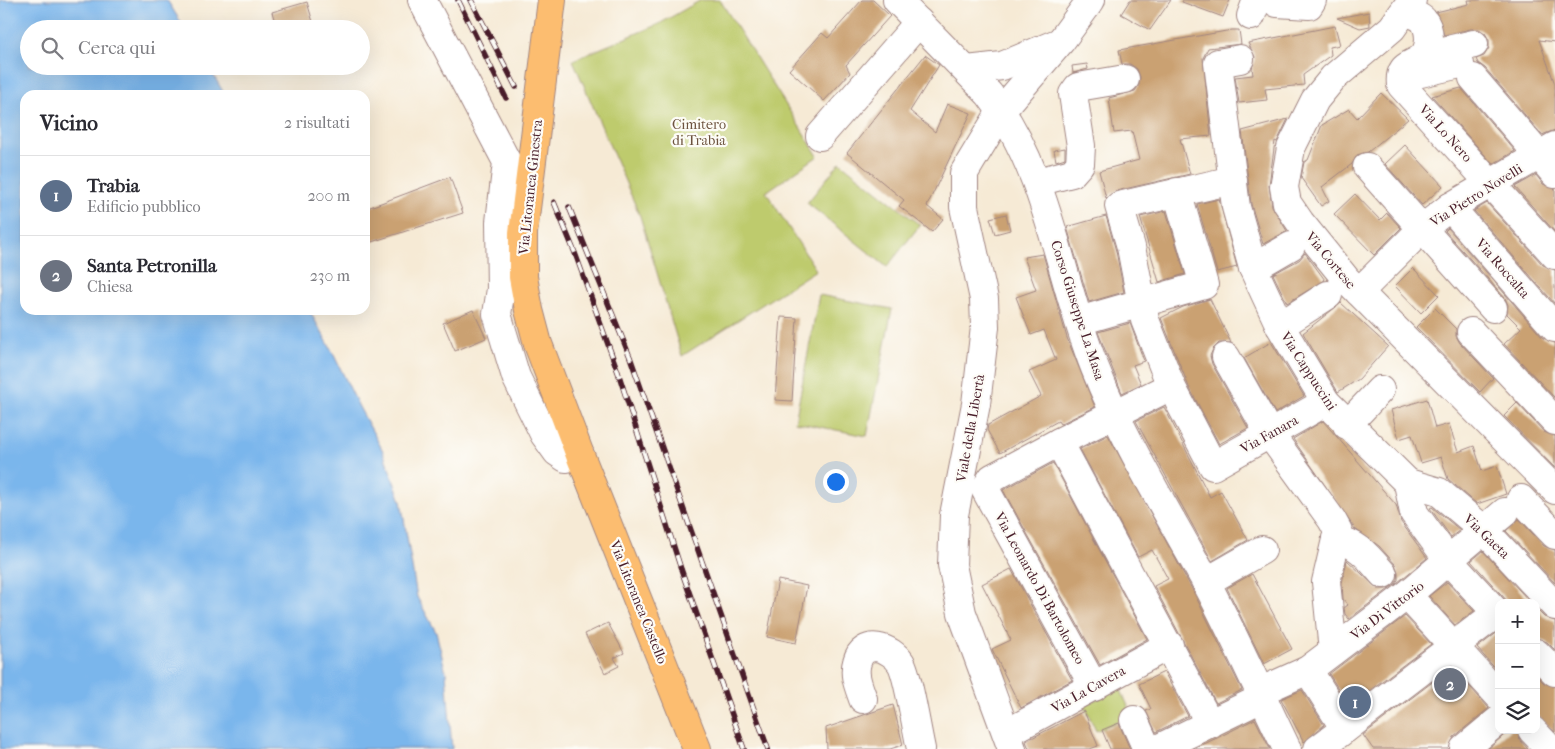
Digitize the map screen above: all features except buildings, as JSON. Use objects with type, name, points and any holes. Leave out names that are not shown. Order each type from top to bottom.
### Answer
[{"type":"main road","name":"Via Litoranea Ginestra","points":[[552,0],[523,233],[523,278],[538,344],[580,454]]},
{"type":"main road","name":"Via Litoranea Castello","points":[[580,454],[697,749]]},
{"type":"street","points":[[422,0],[506,162],[500,222],[501,289],[497,314],[516,377],[544,434],[557,452],[566,458],[580,454]]},
{"type":"street","name":"Corso Giuseppe La Masa","points":[[897,0],[967,70],[1002,110],[1022,147],[1037,182],[1094,367],[1116,415],[1206,582],[1286,749]]},
{"type":"street","name":"Viale della Libertà","points":[[1009,741],[967,628],[952,565],[954,515],[976,404],[985,328],[984,299],[964,207],[964,173],[1002,110],[1061,41],[1091,0]]},
{"type":"street","points":[[1262,6],[1309,5],[1312,0]]},
{"type":"street","points":[[1400,78],[1404,68],[1424,56],[1428,48],[1428,30],[1423,19],[1409,6]]},
{"type":"street","name":"Via Cortese","points":[[1409,6],[1392,28],[1333,78],[1315,100],[1291,148],[1284,187],[1288,203],[1311,236],[1359,292],[1552,480]]},
{"type":"street","points":[[820,136],[919,22]]},
{"type":"street","points":[[967,70],[1002,66],[1061,41]]},
{"type":"street","points":[[1428,48],[1469,62],[1549,159]]},
{"type":"street","name":"Via Cappuccini","points":[[1240,59],[1218,63],[1236,207],[1253,268],[1280,326],[1326,402],[1347,425],[1408,483]]},
{"type":"street","points":[[1400,78],[1469,62]]},
{"type":"street","points":[[1037,182],[1072,173],[1080,164],[1081,146],[1073,94],[1078,87],[1125,78]]},
{"type":"street","name":"Via Lo Nero","points":[[1400,78],[1402,85],[1555,255]]},
{"type":"street","name":"Via Pietro Novelli","points":[[1359,292],[1423,228],[1450,207],[1491,183],[1549,159]]},
{"type":"street","points":[[1367,167],[1493,308]]},
{"type":"street","points":[[1210,724],[1059,442],[1171,386],[1145,320],[1131,247],[1119,206],[1233,180]]},
{"type":"street","points":[[1079,321],[1204,285],[1177,192]]},
{"type":"street","name":"Via Roccalta","points":[[1450,207],[1555,328]]},
{"type":"street","points":[[1253,268],[1291,246]]},
{"type":"street","points":[[1280,326],[1328,295]]},
{"type":"street","points":[[1471,332],[1555,421]]},
{"type":"street","points":[[1226,357],[1269,433],[1338,531],[1326,582],[1332,651]]},
{"type":"street","name":"Via Fanara","points":[[1171,386],[1213,466],[1326,402]]},
{"type":"street","points":[[1347,425],[1380,390]]},
{"type":"street","name":"Via Leonardo Di Bartolomeo","points":[[1059,442],[992,478],[985,489],[1094,687]]},
{"type":"street","points":[[1408,483],[1414,513],[1449,561],[1495,611]]},
{"type":"street","name":"Via Gaeta","points":[[1408,483],[1439,492],[1484,530],[1555,606]]},
{"type":"street","name":"Via Di Vittorio","points":[[1157,749],[1210,724],[1308,670],[1407,595],[1513,506],[1555,535]]},
{"type":"street","points":[[1336,538],[1358,547],[1383,574]]},
{"type":"street","points":[[1206,582],[1262,550]]},
{"type":"street","points":[[1407,595],[1495,692]]},
{"type":"street","points":[[1308,670],[1336,738],[1495,616]]},
{"type":"street","name":"Via La Cavera","points":[[1009,741],[1094,687],[1169,645]]},
{"type":"street","points":[[863,699],[856,680],[857,661],[863,651],[870,647],[881,647],[892,651],[902,664],[921,749]]},
{"type":"street","points":[[1134,720],[1146,749]]},
{"type":"street","points":[[1470,747],[1495,724]]},
{"type":"street","points":[[1536,734],[1550,749]]},
{"type":"green space","name":"Cimitero di Trabia","points":[[701,0],[720,0],[818,156],[766,192],[816,270],[682,356],[640,216],[573,60],[659,24]]},
{"type":"green space","points":[[840,162],[920,225],[887,267],[807,203]]},
{"type":"green space","points":[[819,295],[892,309],[867,436],[795,422]]},
{"type":"green space","points":[[1120,688],[1132,715],[1096,731],[1084,705]]},
{"type":"water","points":[[0,0],[167,0],[179,20],[20,20],[20,75],[213,75],[222,90],[20,90],[20,315],[312,315],[382,449],[401,501],[417,597],[436,632],[446,673],[452,749],[0,749]]},
{"type":"railway","points":[[458,0],[506,98]]},
{"type":"railway","points":[[471,0],[516,87]]},
{"type":"railway","points":[[554,202],[575,253],[618,372],[681,569],[744,749]]},
{"type":"railway","points":[[569,207],[630,357],[768,749]]},
{"type":"place","name":"Santa Petronilla","points":[[1450,684]]},
{"type":"place","name":"Trabia","points":[[1355,702]]}]
